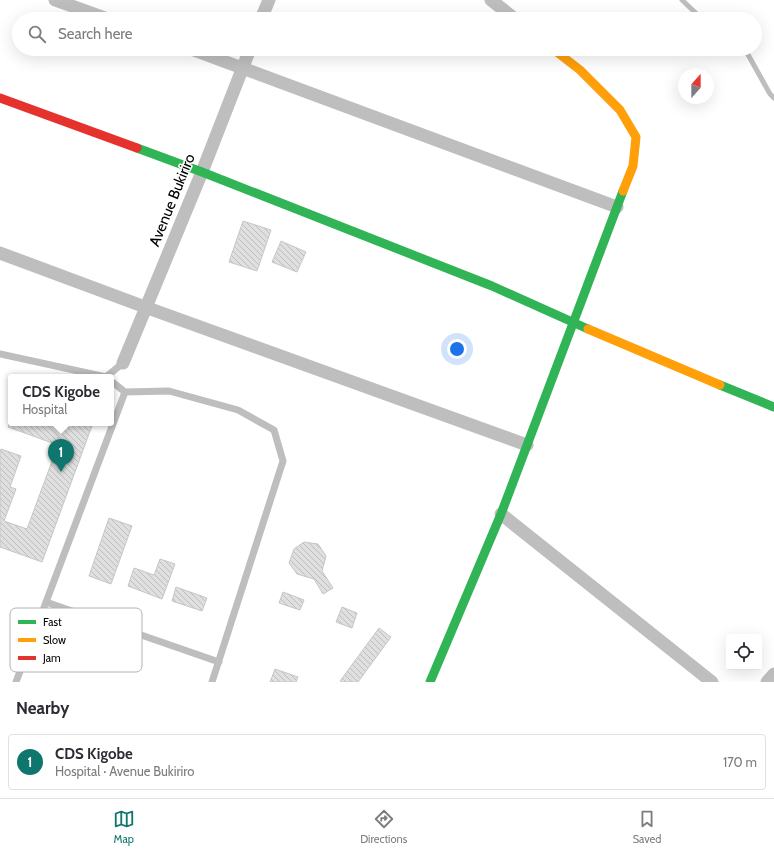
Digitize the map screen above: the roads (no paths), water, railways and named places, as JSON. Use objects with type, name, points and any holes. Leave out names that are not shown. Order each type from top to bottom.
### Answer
[{"type":"street","points":[[55,0],[88,12]]},
{"type":"street","points":[[264,12],[269,0]]},
{"type":"street","points":[[491,0],[506,12]]},
{"type":"street","points":[[210,56],[617,207]]},
{"type":"street","name":"Avenue Bukiriro","points":[[123,363],[202,172],[247,56]]},
{"type":"street","points":[[430,682],[501,514],[633,166],[636,137],[620,110],[580,70],[562,56]]},
{"type":"street","points":[[0,98],[202,172],[492,286],[573,323],[774,407]]},
{"type":"street","points":[[0,253],[527,445]]},
{"type":"street","points":[[501,514],[712,682]]},
{"type":"street","points":[[766,682],[774,674]]},
{"type":"lane","points":[[0,354],[92,374]]},
{"type":"lane","points":[[110,374],[123,363]]},
{"type":"lane","points":[[114,383],[125,392],[169,391],[238,410],[274,430],[283,461],[212,682]]},
{"type":"lane","points":[[114,421],[125,392]]},
{"type":"lane","points":[[44,608],[112,426]]},
{"type":"lane","points":[[46,602],[63,608]]},
{"type":"lane","points":[[142,635],[219,662]]},
{"type":"lane","points":[[16,682],[20,672]]},
{"type":"waterway","points":[[682,0],[695,12]]},
{"type":"waterway","points":[[749,56],[770,94],[774,98]]},
{"type":"place","name":"CDS Kigobe","points":[[61,472]]}]
